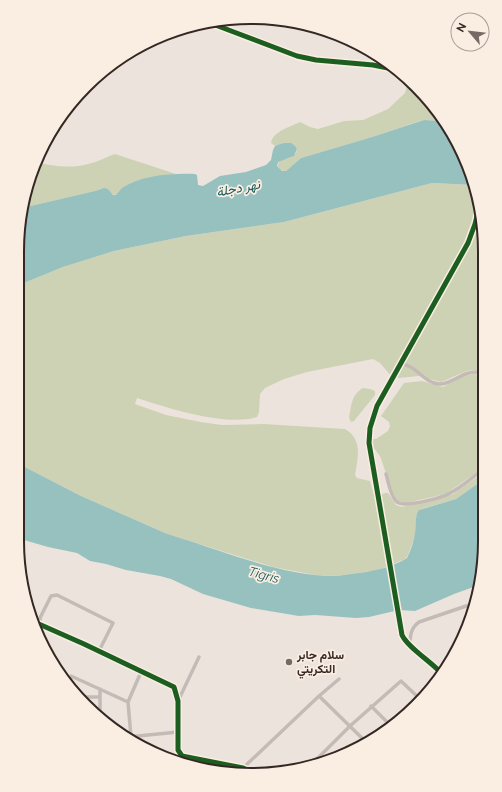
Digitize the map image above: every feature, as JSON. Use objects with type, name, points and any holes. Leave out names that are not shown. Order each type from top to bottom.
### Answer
[{"type":"street","points":[[219,26],[297,56],[316,60],[384,67]]},
{"type":"street","points":[[438,670],[403,638],[401,631],[369,443],[370,428],[374,413],[468,243],[476,220]]},
{"type":"street","points":[[401,364],[410,365],[425,378],[438,384],[445,383],[466,373],[478,372]]},
{"type":"street","points":[[386,474],[394,500],[400,504],[406,505],[451,493],[478,474]]},
{"type":"street","points":[[39,623],[40,618],[51,596],[57,595],[113,623],[99,651]]},
{"type":"street","points":[[410,645],[411,632],[414,626],[419,622],[469,605]]},
{"type":"street","points":[[40,624],[174,687],[178,701],[178,750],[182,756],[242,768],[319,696],[339,680]]},
{"type":"street","points":[[178,701],[199,657]]},
{"type":"street","points":[[129,733],[128,702],[141,672]]},
{"type":"street","points":[[71,679],[71,676],[128,702]]},
{"type":"street","points":[[317,758],[371,706],[401,681],[417,696]]},
{"type":"street","points":[[100,689],[100,711]]},
{"type":"street","points":[[319,696],[363,739]]},
{"type":"street","points":[[85,697],[100,697]]},
{"type":"street","points":[[371,706],[387,722]]},
{"type":"street","points":[[135,736],[178,732]]},
{"type":"green space","points":[[407,85],[422,101],[437,121],[420,121],[301,158],[286,171],[279,168],[279,161],[295,155],[297,149],[289,143],[275,146],[271,143],[272,139],[278,132],[300,122],[318,129],[344,121],[363,120],[388,109],[405,93]]},
{"type":"green space","points":[[115,154],[176,174],[152,177],[134,182],[116,195],[112,194],[108,189],[100,189],[28,207],[41,163],[68,167],[81,166],[99,161]]},
{"type":"green space","points":[[432,183],[468,185],[474,207],[478,236],[478,370],[466,371],[441,382],[419,376],[399,378],[392,377],[380,363],[373,359],[307,372],[284,379],[265,388],[260,394],[259,412],[257,417],[244,419],[230,420],[197,415],[164,407],[137,398],[135,404],[166,415],[222,425],[264,424],[345,429],[351,433],[357,443],[358,456],[355,475],[357,478],[370,481],[374,495],[388,493],[396,505],[402,507],[453,494],[478,476],[478,484],[456,499],[421,509],[416,517],[416,531],[408,555],[405,559],[378,570],[337,576],[315,575],[273,567],[165,533],[81,496],[24,467],[24,283],[63,267],[114,251],[186,236],[284,222]]},
{"type":"green space","points":[[478,374],[478,471],[447,493],[402,504],[395,499],[380,456],[370,443],[373,439],[376,439],[388,431],[390,426],[389,422],[381,416],[404,383],[422,381],[443,387],[461,377]]},
{"type":"green space","points":[[363,388],[375,391],[375,395],[354,421],[351,422],[349,417],[354,397]]},
{"type":"water","name":"نهر دجلة","points":[[424,120],[437,121],[455,151],[468,185],[432,183],[284,222],[186,236],[114,251],[63,267],[24,283],[24,236],[28,207],[104,188],[108,189],[113,195],[116,195],[122,188],[130,184],[139,180],[157,176],[195,174],[197,175],[198,185],[203,186],[220,176],[246,172],[266,165],[271,160],[275,146],[284,143],[291,143],[297,149],[294,156],[278,162],[277,166],[282,171],[286,171],[301,158]]},
{"type":"water","name":"Tigris","points":[[24,467],[81,496],[165,533],[238,557],[298,573],[337,576],[377,570],[407,558],[414,539],[419,510],[456,499],[478,484],[478,556],[473,587],[415,611],[399,610],[369,617],[356,618],[315,615],[299,616],[251,608],[203,594],[171,579],[90,561],[77,553],[24,540]]},
{"type":"cycle path","points":[[219,26],[297,56],[316,60],[384,67]]},
{"type":"cycle path","points":[[438,670],[409,645],[402,635],[369,443],[370,428],[377,406],[468,243],[476,220]]},
{"type":"cycle path","points":[[40,624],[174,687],[178,701],[178,750],[182,756],[243,768]]},
{"type":"place","name":"سلام جابر التكريتي","points":[[289,662]]}]
